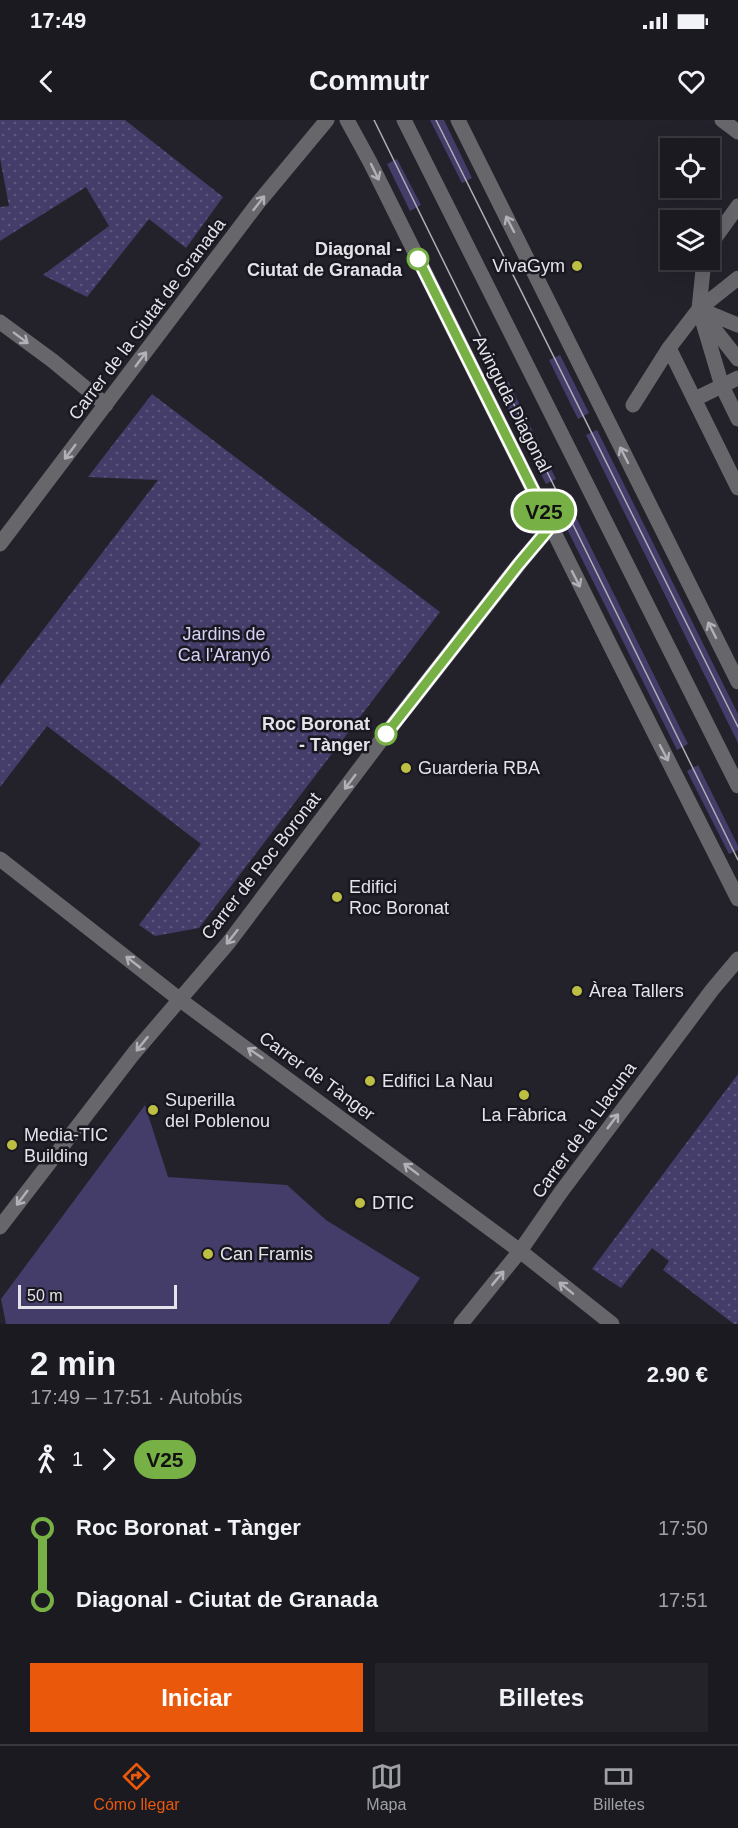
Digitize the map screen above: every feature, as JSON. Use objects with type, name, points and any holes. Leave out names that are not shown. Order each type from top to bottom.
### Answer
[{"type":"street","name":"Carrer de la Ciutat de Granada","points":[[0,544],[258,203],[327,120]]},
{"type":"street","name":"Avinguda Diagonal","points":[[347,120],[738,899]]},
{"type":"street","name":"Avinguda Diagonal","points":[[404,120],[738,786]]},
{"type":"street","points":[[458,120],[738,682]]},
{"type":"street","points":[[722,120],[738,132]]},
{"type":"street","points":[[720,231],[738,206]]},
{"type":"street","points":[[703,270],[699,309],[722,386],[738,419]]},
{"type":"street","points":[[633,405],[669,348],[699,309],[738,278]]},
{"type":"street","points":[[699,309],[738,325]]},
{"type":"street","points":[[699,309],[738,359]]},
{"type":"street","points":[[0,322],[53,361],[106,405]]},
{"type":"street","points":[[669,348],[738,488]]},
{"type":"street","points":[[694,399],[738,378]]},
{"type":"street","name":"Carrer de Roc Boronat","points":[[0,1227],[134,1053],[229,942],[413,699],[551,526]]},
{"type":"street","name":"Carrer de Tànger","points":[[0,859],[179,999],[520,1251],[612,1324]]},
{"type":"street","name":"Carrer de la Llacuna","points":[[461,1324],[520,1251],[561,1192],[712,990],[738,959]]},
{"type":"green space","points":[[0,120],[125,120],[223,197],[186,248],[149,219],[87,297],[43,275],[109,226],[86,187],[0,241],[0,207],[9,206],[0,158]]},
{"type":"green space","points":[[430,120],[444,120],[472,178],[462,183]]},
{"type":"green space","points":[[397,159],[421,205],[410,211],[387,164]]},
{"type":"green space","points":[[560,355],[589,413],[578,419],[549,360]]},
{"type":"green space","points":[[508,381],[556,479],[546,484],[497,387]]},
{"type":"green space","name":"Jardins de Ca l'Aranyó","points":[[152,394],[440,612],[199,928],[155,936],[139,925],[201,844],[47,726],[0,787],[0,686],[158,480],[88,477]]},
{"type":"green space","points":[[597,430],[738,714],[738,743],[586,435]]},
{"type":"green space","points":[[565,495],[688,744],[677,750],[553,501]]},
{"type":"green space","points":[[698,765],[738,846],[738,850],[729,854],[687,771]]},
{"type":"green space","points":[[738,1074],[738,1324],[734,1324],[663,1270],[669,1261],[652,1248],[621,1288],[592,1269]]},
{"type":"green space","points":[[145,1105],[168,1177],[287,1185],[326,1220],[420,1278],[389,1324],[6,1324],[1,1299]]},
{"type":"tram line","points":[[374,120],[738,860]]},
{"type":"tram line","points":[[436,120],[738,727]]},
{"type":"bus line","name":"V25","points":[[386,734],[551,526],[418,259]]},
{"type":"place","name":"Diagonal - Ciutat de Granada","points":[[418,259]]},
{"type":"place","name":"VivaGym","points":[[577,266]]},
{"type":"place","name":"Roc Boronat - Tànger","points":[[386,734]]},
{"type":"place","name":"Guarderia RBA","points":[[406,768]]},
{"type":"place","name":"Edifici Roc Boronat","points":[[337,897]]},
{"type":"place","name":"Àrea Tallers","points":[[577,991]]},
{"type":"place","name":"Edifici La Nau","points":[[370,1081]]},
{"type":"place","name":"La Fàbrica","points":[[524,1095]]},
{"type":"place","name":"Superilla del Poblenou","points":[[153,1110]]},
{"type":"place","name":"Media-TIC Building","points":[[12,1145]]},
{"type":"place","name":"DTIC","points":[[360,1203]]},
{"type":"place","name":"Can Framis","points":[[208,1254]]}]
